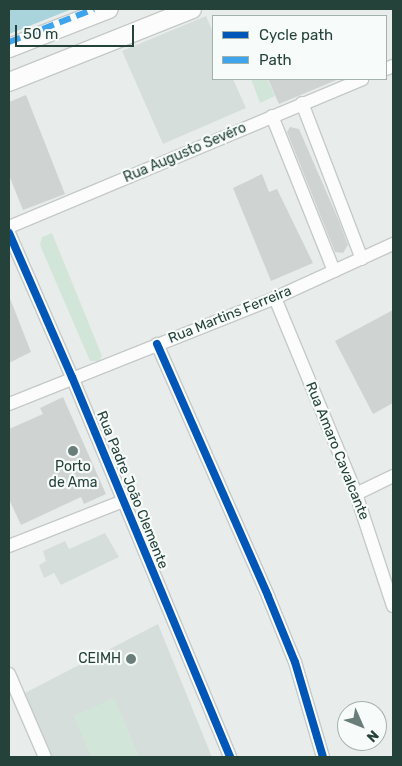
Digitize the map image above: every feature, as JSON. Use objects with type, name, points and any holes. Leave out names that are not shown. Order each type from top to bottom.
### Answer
[{"type":"street","points":[[9,42],[94,9]]},
{"type":"street","points":[[9,48],[109,9]]},
{"type":"street","points":[[9,82],[192,9]]},
{"type":"street","name":"Rua Augusto Sevéro","points":[[9,227],[360,80]]},
{"type":"street","points":[[302,103],[362,259]]},
{"type":"street","points":[[272,116],[334,272]]},
{"type":"street","name":"Rua Padre João Clemente","points":[[9,234],[72,377],[230,757]]},
{"type":"street","name":"Rua Martins Ferreira","points":[[9,404],[72,377],[275,298],[393,244]]},
{"type":"street","name":"Rua Amaro Cavalcante","points":[[275,298],[356,494],[393,605]]},
{"type":"street","points":[[157,344],[268,596],[295,662],[323,757]]},
{"type":"street","points":[[356,494],[393,476]]},
{"type":"street","points":[[9,546],[123,501]]},
{"type":"street","points":[[9,674],[45,757]]},
{"type":"shaded area","points":[[206,16],[212,30],[212,80],[233,80],[246,108],[163,144],[122,51]]},
{"type":"shaded area","points":[[105,533],[119,557],[61,585],[54,573],[44,578],[39,565],[46,561],[43,551],[65,541],[69,549]]},
{"type":"shaded area","name":"CEIMH","points":[[158,624],[212,757],[53,757],[23,694]]},
{"type":"green space","points":[[251,80],[267,80],[275,96],[260,103]]},
{"type":"green space","points":[[52,233],[102,356],[99,361],[90,361],[40,245],[42,237]]},
{"type":"green space","points":[[114,698],[139,757],[91,757],[74,716]]},
{"type":"water","points":[[9,9],[72,9],[9,34]]},
{"type":"building","points":[[268,80],[337,80],[279,104]]},
{"type":"building","points":[[26,95],[65,194],[23,210],[9,175],[9,102]]},
{"type":"building","points":[[290,127],[299,129],[339,221],[348,245],[343,253],[335,252],[287,132]]},
{"type":"building","points":[[262,174],[269,192],[277,189],[313,263],[271,281],[233,188]]},
{"type":"building","points":[[9,296],[31,352],[9,363]]},
{"type":"building","points":[[393,310],[393,403],[373,414],[335,341]]},
{"type":"building","points":[[63,397],[106,494],[84,504],[81,497],[21,525],[9,499],[9,429],[43,414],[40,408]]},
{"type":"marked path","points":[[9,42],[94,9]]},
{"type":"cycle path","points":[[9,233],[72,377],[230,757]]},
{"type":"cycle path","points":[[157,344],[268,596],[295,662],[323,757]]},
{"type":"place","name":"Porto de Ama","points":[[73,451]]},
{"type":"place","name":"CEIMH","points":[[131,659]]}]
